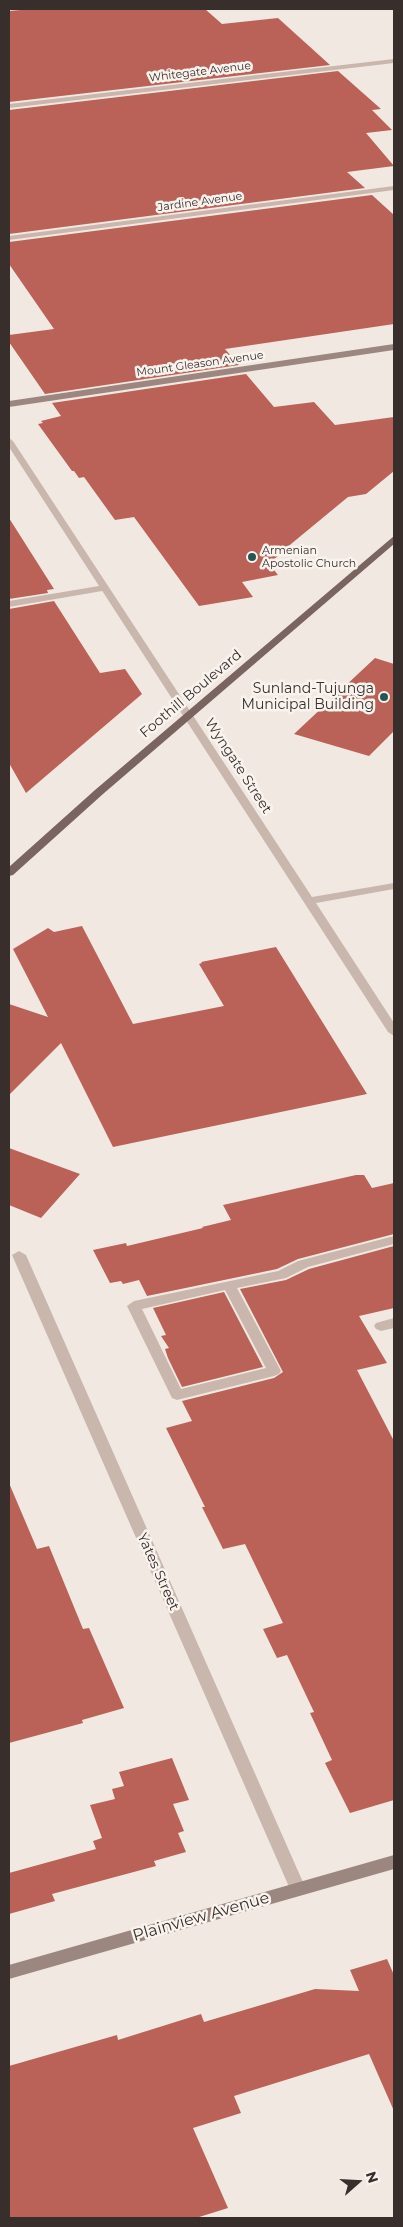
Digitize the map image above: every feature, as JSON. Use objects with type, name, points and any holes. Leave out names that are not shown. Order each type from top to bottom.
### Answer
[{"type":"main road","name":"Foothill Boulevard","points":[[9,873],[99,792],[394,539]]},
{"type":"street","name":"Whitegate Avenue","points":[[9,106],[394,61]]},
{"type":"street","name":"Jardine Avenue","points":[[9,238],[394,188]]},
{"type":"street","name":"Mount Gleason Avenue","points":[[9,404],[394,347]]},
{"type":"street","name":"Wyngate Street","points":[[9,441],[394,1032]]},
{"type":"street","points":[[9,604],[105,588]]},
{"type":"street","points":[[309,901],[394,886]]},
{"type":"street","points":[[229,1285],[274,1371],[177,1394],[134,1306],[229,1285],[281,1275],[303,1264],[394,1240]]},
{"type":"street","name":"Yates Street","points":[[19,1255],[298,1890]]},
{"type":"street","name":"Plainview Avenue","points":[[9,1972],[394,1862]]},
{"type":"building","points":[[32,9],[205,9],[222,24],[278,18],[330,65],[9,102],[9,11]]},
{"type":"building","points":[[338,71],[381,109],[372,110],[392,130],[366,133],[394,166],[347,172],[365,188],[9,234],[9,110]]},
{"type":"building","points":[[372,195],[394,215],[394,324],[225,349],[239,365],[45,394],[9,342],[9,335],[54,329],[9,264],[9,242]]},
{"type":"building","points":[[246,374],[274,407],[314,402],[335,425],[394,417],[394,471],[366,494],[348,497],[291,544],[269,564],[278,575],[242,582],[253,597],[199,606],[134,517],[115,520],[84,477],[79,478],[72,471],[38,424],[43,423],[41,421],[61,416],[52,403]]},
{"type":"building","points":[[9,518],[54,589],[47,590],[48,593],[9,599]]},
{"type":"building","points":[[54,601],[100,673],[125,669],[142,694],[26,793],[9,763],[9,609]]},
{"type":"building","points":[[375,658],[394,664],[394,731],[369,756],[294,734]]},
{"type":"building","points":[[82,926],[133,1024],[224,1006],[199,964],[201,962],[276,947],[367,1094],[113,1147],[61,1043],[9,1095],[9,1004],[48,1017],[13,949],[48,928],[54,932]]},
{"type":"building","points":[[9,1148],[80,1174],[41,1218],[9,1205]]},
{"type":"building","points":[[356,1175],[364,1175],[372,1188],[394,1183],[394,1234],[298,1259],[277,1269],[147,1296],[139,1280],[123,1284],[121,1281],[110,1283],[93,1250],[126,1243],[127,1246],[203,1228],[231,1220],[223,1205]]},
{"type":"building","points":[[394,1246],[394,1308],[359,1316],[387,1363],[357,1370],[394,1441],[394,1800],[350,1813],[325,1763],[332,1760],[310,1713],[314,1712],[287,1655],[277,1658],[263,1629],[283,1623],[245,1544],[223,1549],[202,1507],[205,1507],[166,1428],[192,1421],[182,1401],[274,1378],[283,1372],[240,1289],[286,1280],[309,1269]]},
{"type":"building","points":[[224,1292],[263,1367],[182,1387],[168,1358],[165,1349],[169,1348],[161,1336],[166,1335],[153,1308]]},
{"type":"building","points":[[9,1483],[37,1549],[49,1546],[83,1629],[89,1628],[124,1708],[82,1720],[83,1723],[9,1743]]},
{"type":"building","points":[[172,1758],[189,1800],[173,1804],[184,1831],[178,1833],[186,1852],[154,1861],[156,1866],[52,1894],[55,1901],[9,1914],[9,1873],[96,1849],[93,1841],[102,1838],[90,1805],[115,1799],[112,1789],[124,1786],[119,1772]]},
{"type":"building","points":[[387,1959],[394,1975],[394,2111],[369,2054],[234,2096],[241,2113],[193,2128],[228,2208],[196,2218],[9,2218],[9,2066],[117,2035],[118,2040],[201,2014],[204,2022],[315,1989],[359,1991],[350,1970]]},
{"type":"place","name":"Armenian Apostolic Church","points":[[252,557]]},
{"type":"place","name":"Sunland-Tujunga Municipal Building","points":[[384,697]]}]
